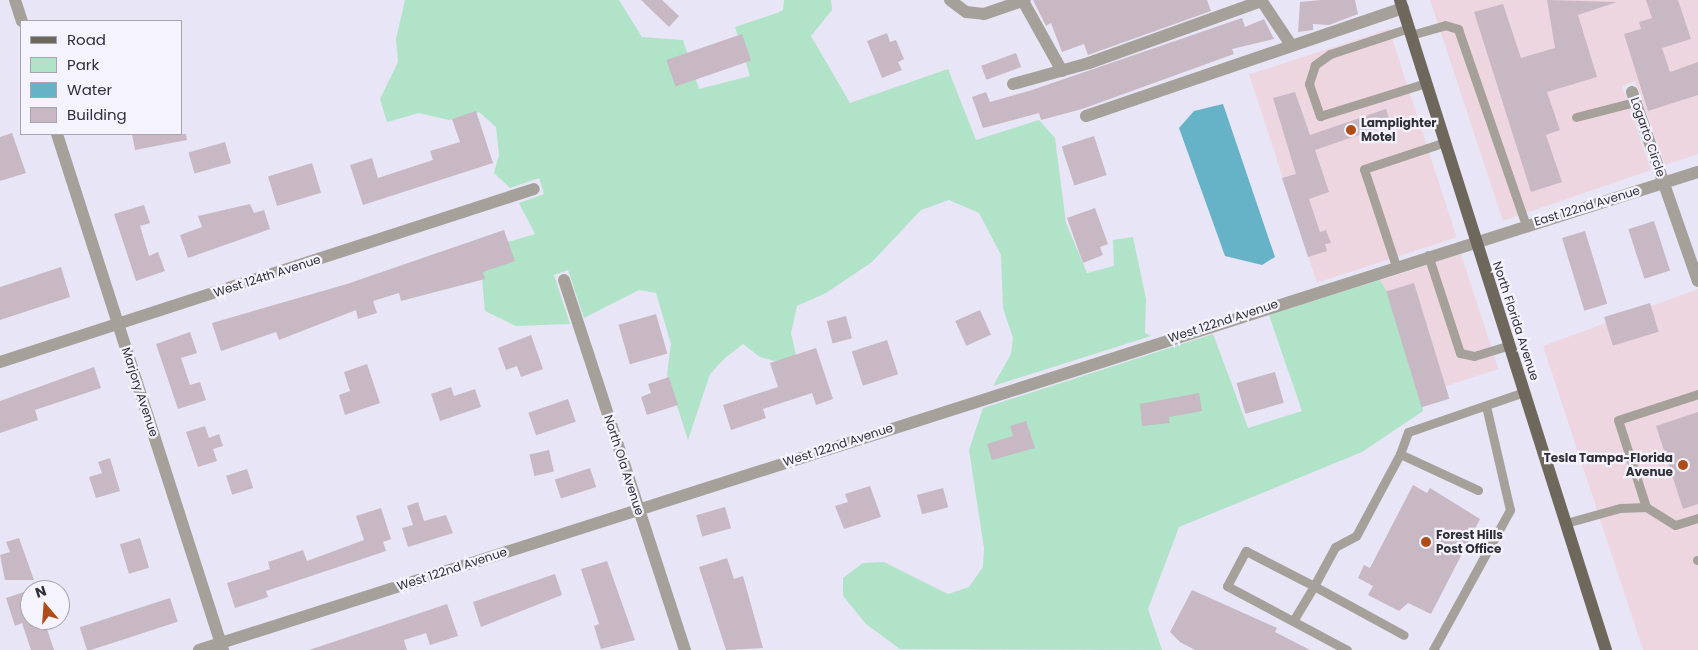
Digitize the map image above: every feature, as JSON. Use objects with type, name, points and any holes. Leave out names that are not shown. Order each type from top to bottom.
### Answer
[{"type":"main road","name":"North Florida Avenue","points":[[1402,4],[1566,524],[1603,649]]},
{"type":"street","points":[[15,0],[22,20]]},
{"type":"street","points":[[950,0],[966,12],[984,14],[1024,0],[1062,71]]},
{"type":"street","points":[[1013,84],[1062,71],[1261,0],[1291,45]]},
{"type":"street","points":[[1086,116],[1291,45],[1402,4]]},
{"type":"street","name":"Logarto Circle","points":[[1633,97],[1698,281]]},
{"type":"street","name":"Marjory Avenue","points":[[58,135],[222,646]]},
{"type":"street","name":"East 122nd Avenue","points":[[1476,240],[1698,172]]},
{"type":"street","name":"West 124th Avenue","points":[[0,362],[534,189]]},
{"type":"street","name":"West 122nd Avenue","points":[[199,650],[222,646],[1476,240]]},
{"type":"street","name":"North Ola Avenue","points":[[564,280],[685,650]]},
{"type":"lane","points":[[1426,83],[1320,116],[1309,84],[1315,65],[1330,54],[1410,32],[1445,25],[1458,29],[1526,225]]},
{"type":"lane","points":[[1576,117],[1633,97]]},
{"type":"lane","points":[[1396,266],[1364,169],[1445,142]]},
{"type":"lane","points":[[1428,255],[1460,353],[1474,356],[1509,345]]},
{"type":"lane","points":[[1293,621],[1335,547],[1356,536],[1400,454],[1408,432],[1524,392]]},
{"type":"lane","points":[[1646,507],[1618,420],[1698,394]]},
{"type":"lane","points":[[1433,650],[1510,510],[1486,406]]},
{"type":"lane","points":[[1400,454],[1478,490]]},
{"type":"lane","points":[[1566,524],[1620,508],[1646,507],[1675,525],[1698,518]]},
{"type":"lane","points":[[1347,650],[1227,586],[1246,551],[1404,635]]},
{"type":"shaded area","points":[[1430,0],[1698,0],[1698,154],[1665,165],[1635,81],[1622,86],[1651,170],[1503,221]]},
{"type":"shaded area","points":[[1389,29],[1457,237],[1317,283],[1249,74]]},
{"type":"shaded area","points":[[1461,254],[1498,369],[1418,395],[1380,280]]},
{"type":"shaded area","points":[[1698,289],[1698,650],[1643,650],[1543,346]]},
{"type":"green space","points":[[405,0],[619,0],[642,37],[683,40],[699,89],[750,76],[735,27],[783,10],[784,0],[831,0],[832,10],[811,36],[850,103],[948,69],[976,140],[1039,120],[1055,138],[1066,223],[1087,273],[1114,266],[1113,240],[1133,237],[1146,299],[1145,333],[1151,336],[993,386],[1011,354],[1013,338],[1003,308],[1001,255],[979,213],[949,200],[921,210],[872,262],[826,293],[797,306],[791,333],[796,355],[789,365],[760,357],[743,344],[725,358],[710,374],[688,440],[667,374],[671,344],[656,293],[639,290],[584,318],[568,270],[554,275],[570,324],[516,326],[485,311],[481,269],[494,246],[535,234],[519,203],[544,194],[539,178],[510,188],[494,173],[499,155],[496,127],[479,112],[449,120],[419,113],[387,122],[380,99],[398,62],[396,39]]},
{"type":"green space","points":[[1380,280],[1404,319],[1418,369],[1423,411],[1362,452],[1179,527],[1148,609],[1162,650],[900,649],[866,624],[843,596],[843,578],[863,563],[884,562],[948,594],[969,587],[983,567],[984,548],[969,450],[983,408],[1213,334],[1248,428],[1302,411],[1269,315]]},
{"type":"water","points":[[1223,104],[1275,257],[1262,265],[1225,256],[1179,128],[1194,111]]},
{"type":"building","points":[[641,0],[662,0],[679,16],[669,27]]},
{"type":"building","points":[[1033,0],[1207,0],[1211,11],[1088,55],[1084,44],[1062,52],[1051,23],[1046,26]]},
{"type":"building","points":[[1355,0],[1358,14],[1329,25],[1313,24],[1313,30],[1298,32],[1300,2]]},
{"type":"building","points":[[1547,0],[1617,2],[1578,15],[1597,77],[1547,92],[1560,130],[1546,135],[1562,182],[1531,192],[1474,12],[1503,4],[1521,58],[1555,48]]},
{"type":"building","points":[[1646,0],[1678,0],[1691,39],[1662,48],[1670,72],[1698,62],[1698,95],[1648,111],[1624,34],[1641,29],[1639,22],[1652,18]]},
{"type":"building","points":[[1242,18],[1245,27],[1264,19],[1274,39],[1232,49],[1234,54],[1082,109],[1041,120],[1039,113],[983,128],[972,97],[986,92],[990,102],[1032,90]]},
{"type":"building","points":[[887,33],[890,42],[896,40],[904,59],[898,62],[902,70],[882,78],[867,41]]},
{"type":"building","points":[[742,34],[751,60],[675,87],[666,60]]},
{"type":"building","points":[[1016,53],[1021,67],[986,80],[981,66]]},
{"type":"building","points":[[1295,92],[1310,135],[1386,109],[1391,124],[1315,150],[1329,192],[1309,199],[1320,232],[1326,230],[1331,243],[1325,244],[1327,251],[1308,257],[1282,178],[1296,174],[1273,98]]},
{"type":"building","points":[[476,111],[493,163],[363,205],[350,165],[372,158],[378,178],[433,160],[430,151],[460,142],[452,119]]},
{"type":"building","points":[[12,133],[26,173],[0,181],[0,137]]},
{"type":"building","points":[[186,134],[187,140],[135,150],[132,135]]},
{"type":"building","points":[[1094,136],[1107,175],[1074,185],[1062,147]]},
{"type":"building","points":[[225,142],[231,163],[195,174],[188,152]]},
{"type":"building","points":[[312,163],[321,193],[277,206],[268,176]]},
{"type":"building","points":[[250,204],[254,213],[264,210],[270,229],[188,258],[180,235],[202,227],[198,216]]},
{"type":"building","points":[[144,205],[150,223],[140,226],[149,256],[158,252],[165,271],[136,281],[114,214]]},
{"type":"building","points":[[1095,208],[1108,244],[1100,247],[1103,255],[1083,263],[1067,218]]},
{"type":"building","points":[[1654,221],[1670,270],[1644,279],[1628,229]]},
{"type":"building","points":[[504,230],[515,261],[483,272],[485,279],[401,301],[399,293],[373,301],[377,313],[358,319],[356,310],[279,340],[276,332],[221,351],[212,323],[347,284]]},
{"type":"building","points":[[1585,231],[1607,304],[1584,311],[1562,238]]},
{"type":"building","points":[[61,267],[70,297],[0,320],[0,287]]},
{"type":"building","points":[[1414,283],[1449,399],[1422,407],[1386,291]]},
{"type":"building","points":[[1650,303],[1659,332],[1613,346],[1604,317]]},
{"type":"building","points":[[980,310],[991,335],[966,346],[955,321]]},
{"type":"building","points":[[656,314],[667,353],[630,364],[619,325]]},
{"type":"building","points":[[846,316],[852,338],[833,343],[827,321]]},
{"type":"building","points":[[190,332],[197,353],[181,358],[190,385],[200,382],[206,400],[178,409],[156,344]]},
{"type":"building","points":[[531,335],[543,369],[521,377],[517,366],[506,370],[498,348]]},
{"type":"building","points":[[887,340],[898,374],[863,386],[852,351]]},
{"type":"building","points":[[816,348],[833,399],[816,405],[812,393],[763,409],[766,418],[731,430],[723,405],[778,387],[770,363]]},
{"type":"building","points":[[367,364],[380,403],[345,415],[339,395],[350,391],[344,372]]},
{"type":"building","points":[[94,367],[101,388],[35,410],[38,420],[0,433],[0,401]]},
{"type":"building","points":[[1275,372],[1284,403],[1245,414],[1237,383]]},
{"type":"building","points":[[669,377],[678,405],[647,415],[641,397],[651,393],[648,384]]},
{"type":"building","points":[[451,387],[454,396],[475,389],[481,407],[440,421],[431,394]]},
{"type":"building","points":[[1199,393],[1202,411],[1169,417],[1170,423],[1142,426],[1140,404]]},
{"type":"building","points":[[568,399],[576,422],[536,435],[528,413]]},
{"type":"building","name":"Tesla Tampa-Florida Avenue","points":[[1698,412],[1698,504],[1683,509],[1656,426]]},
{"type":"building","points":[[1026,421],[1035,448],[992,460],[987,444],[1013,436],[1010,426]]},
{"type":"building","points":[[205,426],[209,438],[219,434],[223,446],[213,449],[217,461],[198,467],[186,432]]},
{"type":"building","points":[[549,450],[554,471],[534,476],[530,454]]},
{"type":"building","points":[[110,458],[120,491],[96,498],[89,477],[102,473],[98,462]]},
{"type":"building","points":[[590,468],[596,487],[561,498],[555,479]]},
{"type":"building","points":[[247,469],[253,488],[232,495],[226,476]]},
{"type":"building","name":"Forest Hills Post Office","points":[[1413,485],[1427,493],[1430,488],[1480,519],[1431,614],[1408,603],[1399,611],[1368,595],[1373,586],[1358,578],[1364,565],[1370,568]]},
{"type":"building","points":[[870,486],[881,517],[844,529],[835,506],[848,502],[845,494]]},
{"type":"building","points":[[943,488],[948,507],[922,514],[917,495]]},
{"type":"building","points":[[418,502],[424,521],[446,515],[453,533],[408,547],[402,528],[413,525],[407,506]]},
{"type":"building","points":[[725,507],[731,528],[702,536],[696,515]]},
{"type":"building","points":[[381,508],[391,539],[383,542],[386,551],[266,591],[268,597],[235,608],[227,583],[270,569],[268,562],[303,550],[307,561],[364,540],[356,516]]},
{"type":"building","points":[[19,538],[34,580],[5,580],[0,555],[10,552],[6,542]]},
{"type":"building","points":[[140,538],[149,568],[129,574],[120,544]]},
{"type":"building","points":[[727,558],[734,579],[743,576],[763,648],[726,650],[699,567]]},
{"type":"building","points":[[607,561],[635,640],[601,649],[594,626],[599,624],[581,569]]},
{"type":"building","points":[[555,574],[562,595],[481,627],[473,602]]},
{"type":"building","points":[[1192,590],[1277,628],[1275,632],[1310,650],[1195,650],[1180,642],[1170,632]]},
{"type":"building","points":[[20,593],[20,624],[15,626],[6,598]]},
{"type":"building","points":[[170,598],[178,622],[91,650],[87,650],[80,627]]},
{"type":"building","points":[[447,604],[458,636],[430,645],[426,633],[404,640],[407,650],[309,650]]},
{"type":"building","points":[[24,630],[47,630],[54,650],[31,650]]},
{"type":"place","name":"Lamplighter Motel","points":[[1351,130]]},
{"type":"place","name":"Tesla Tampa-Florida Avenue","points":[[1683,465]]},
{"type":"place","name":"Forest Hills Post Office","points":[[1426,542]]}]
